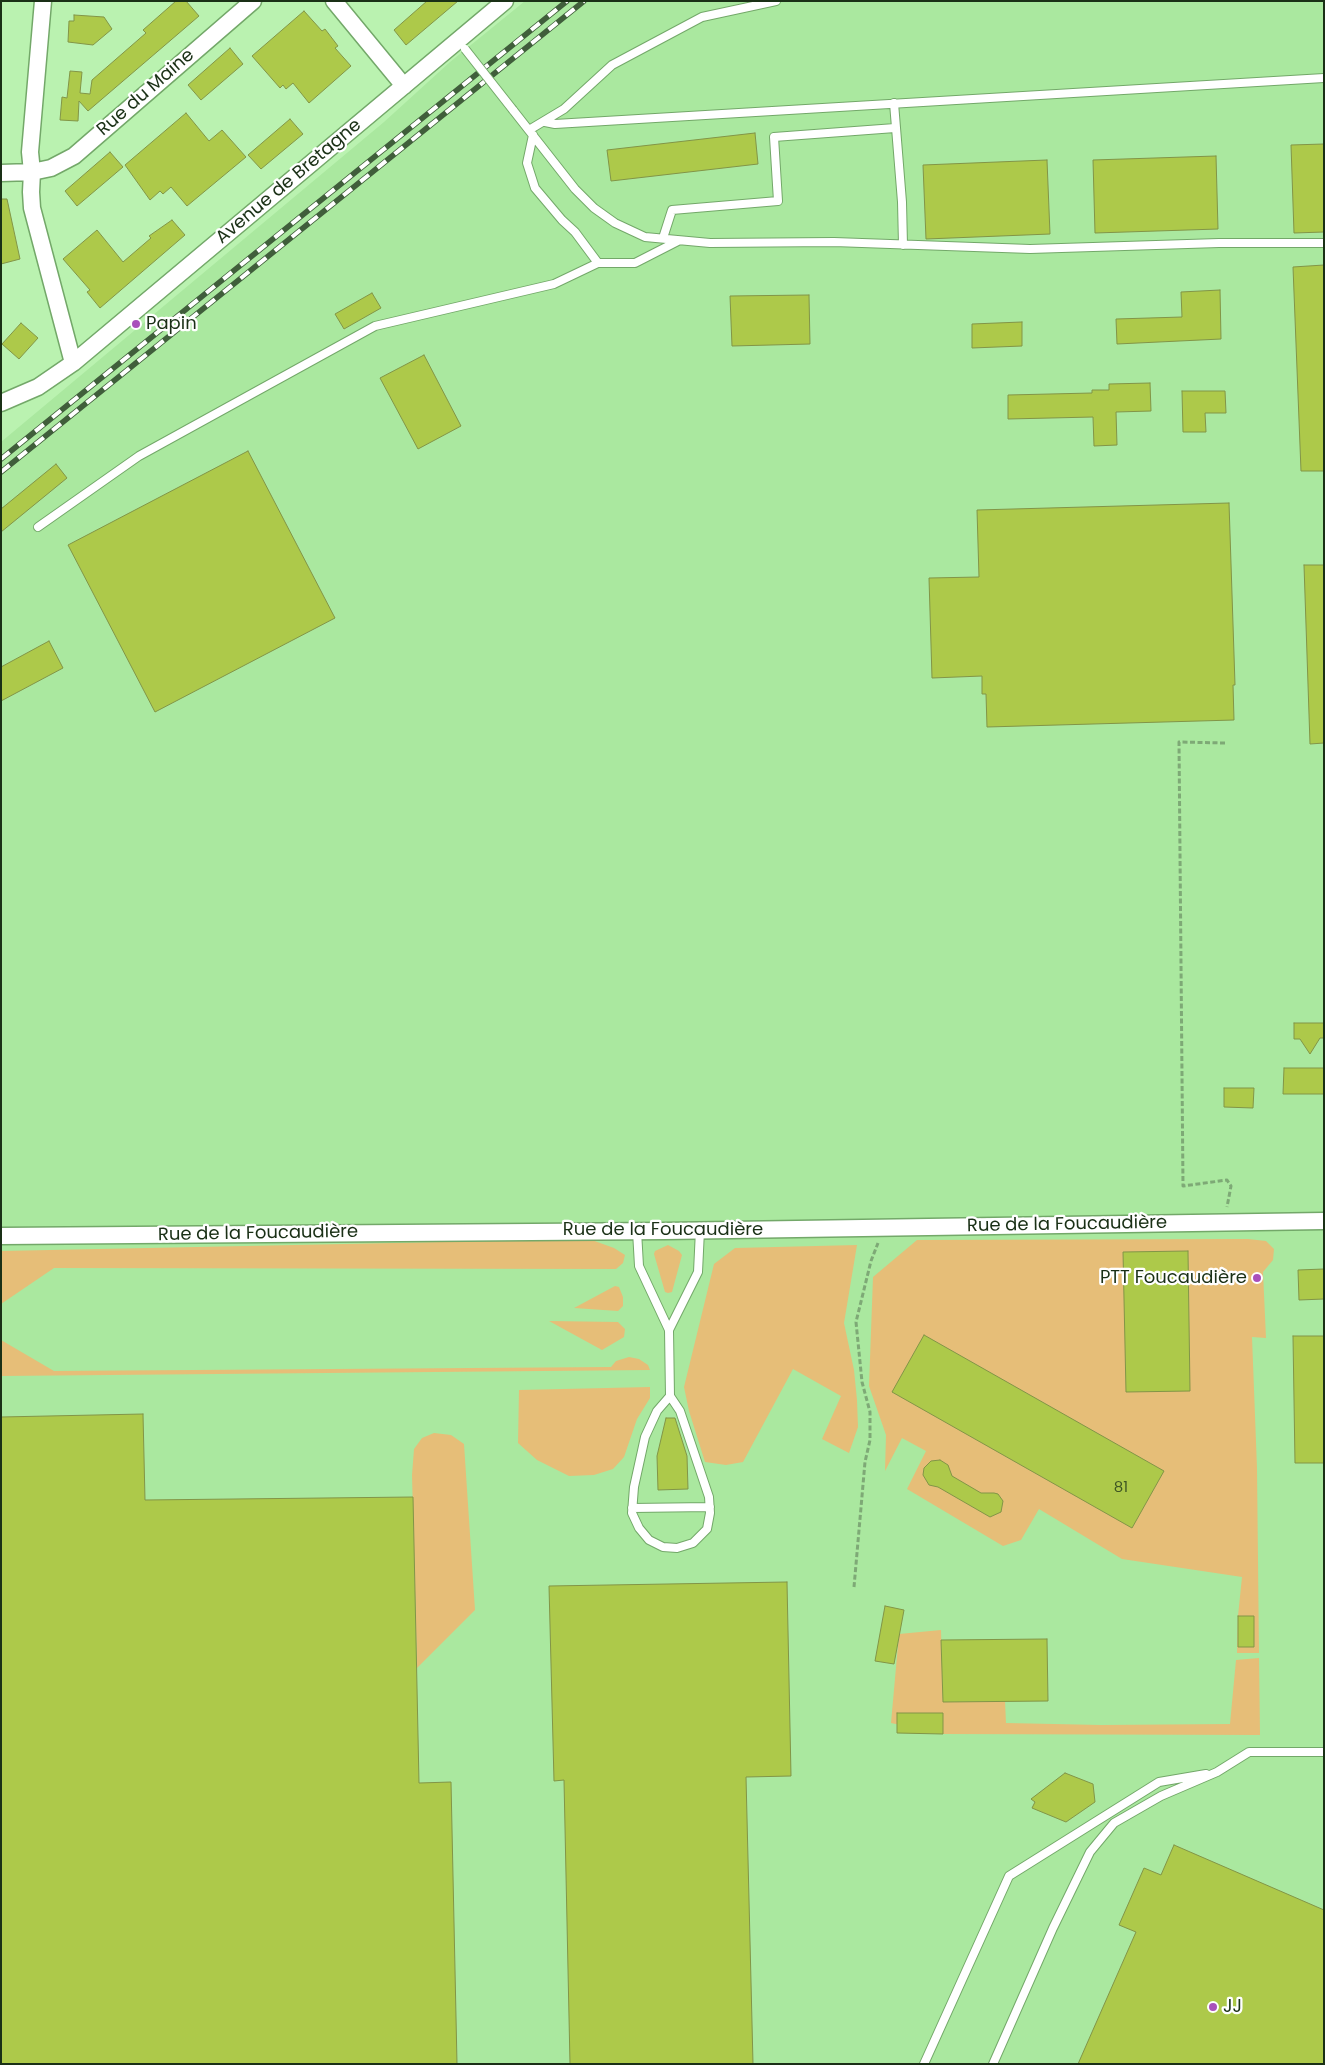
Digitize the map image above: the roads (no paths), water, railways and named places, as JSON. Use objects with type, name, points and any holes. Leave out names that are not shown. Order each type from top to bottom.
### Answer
[{"type":"street","points":[[43,1],[30,152],[32,172],[30,192],[32,208],[73,363]]},
{"type":"street","name":"Rue du Maine","points":[[3,171],[32,172],[51,168],[74,156],[253,1]]},
{"type":"street","points":[[334,1],[404,86]]},
{"type":"street","name":"Avenue de Bretagne","points":[[1,403],[38,387],[73,363],[404,86],[462,44],[505,1]]},
{"type":"street","name":"Rue de la Foucaudière","points":[[1,1236],[637,1231],[1324,1221]]},
{"type":"lane","points":[[598,263],[575,232],[562,220],[535,188],[527,162],[531,133],[564,109],[612,65],[702,17],[776,1]]},
{"type":"lane","points":[[462,44],[575,189],[594,208],[615,223],[645,237],[710,243],[834,242],[1030,249],[1324,242]]},
{"type":"lane","points":[[545,122],[555,124],[1324,78]]},
{"type":"lane","points":[[894,103],[902,202],[902,245]]},
{"type":"lane","points":[[663,238],[672,210],[778,201],[774,137],[895,128]]},
{"type":"lane","points":[[38,526],[139,456],[375,326],[554,284],[598,263],[634,262],[680,240]]},
{"type":"lane","points":[[668,1330],[698,1272],[700,1230]]},
{"type":"lane","points":[[637,1231],[639,1266],[668,1330],[670,1396],[680,1411],[709,1497],[710,1507],[707,1530],[693,1543],[677,1548],[663,1547],[649,1540],[639,1528],[632,1514],[634,1487],[645,1437],[657,1411],[670,1396]]},
{"type":"lane","points":[[632,1508],[710,1507]]},
{"type":"lane","points":[[993,2064],[1053,1928],[1090,1852],[1114,1823],[1162,1796],[1217,1772],[1249,1752],[1324,1752]]},
{"type":"lane","points":[[924,2064],[1009,1876],[1160,1782],[1217,1772]]},
{"type":"railway","points":[[1,459],[567,1]]},
{"type":"railway","points":[[1,472],[584,1]]},
{"type":"place","name":"Papin","points":[[136,324]]},
{"type":"place","name":"PTT Foucaudière","points":[[1257,1278]]},
{"type":"place","name":"JJ","points":[[1213,2007]]}]
